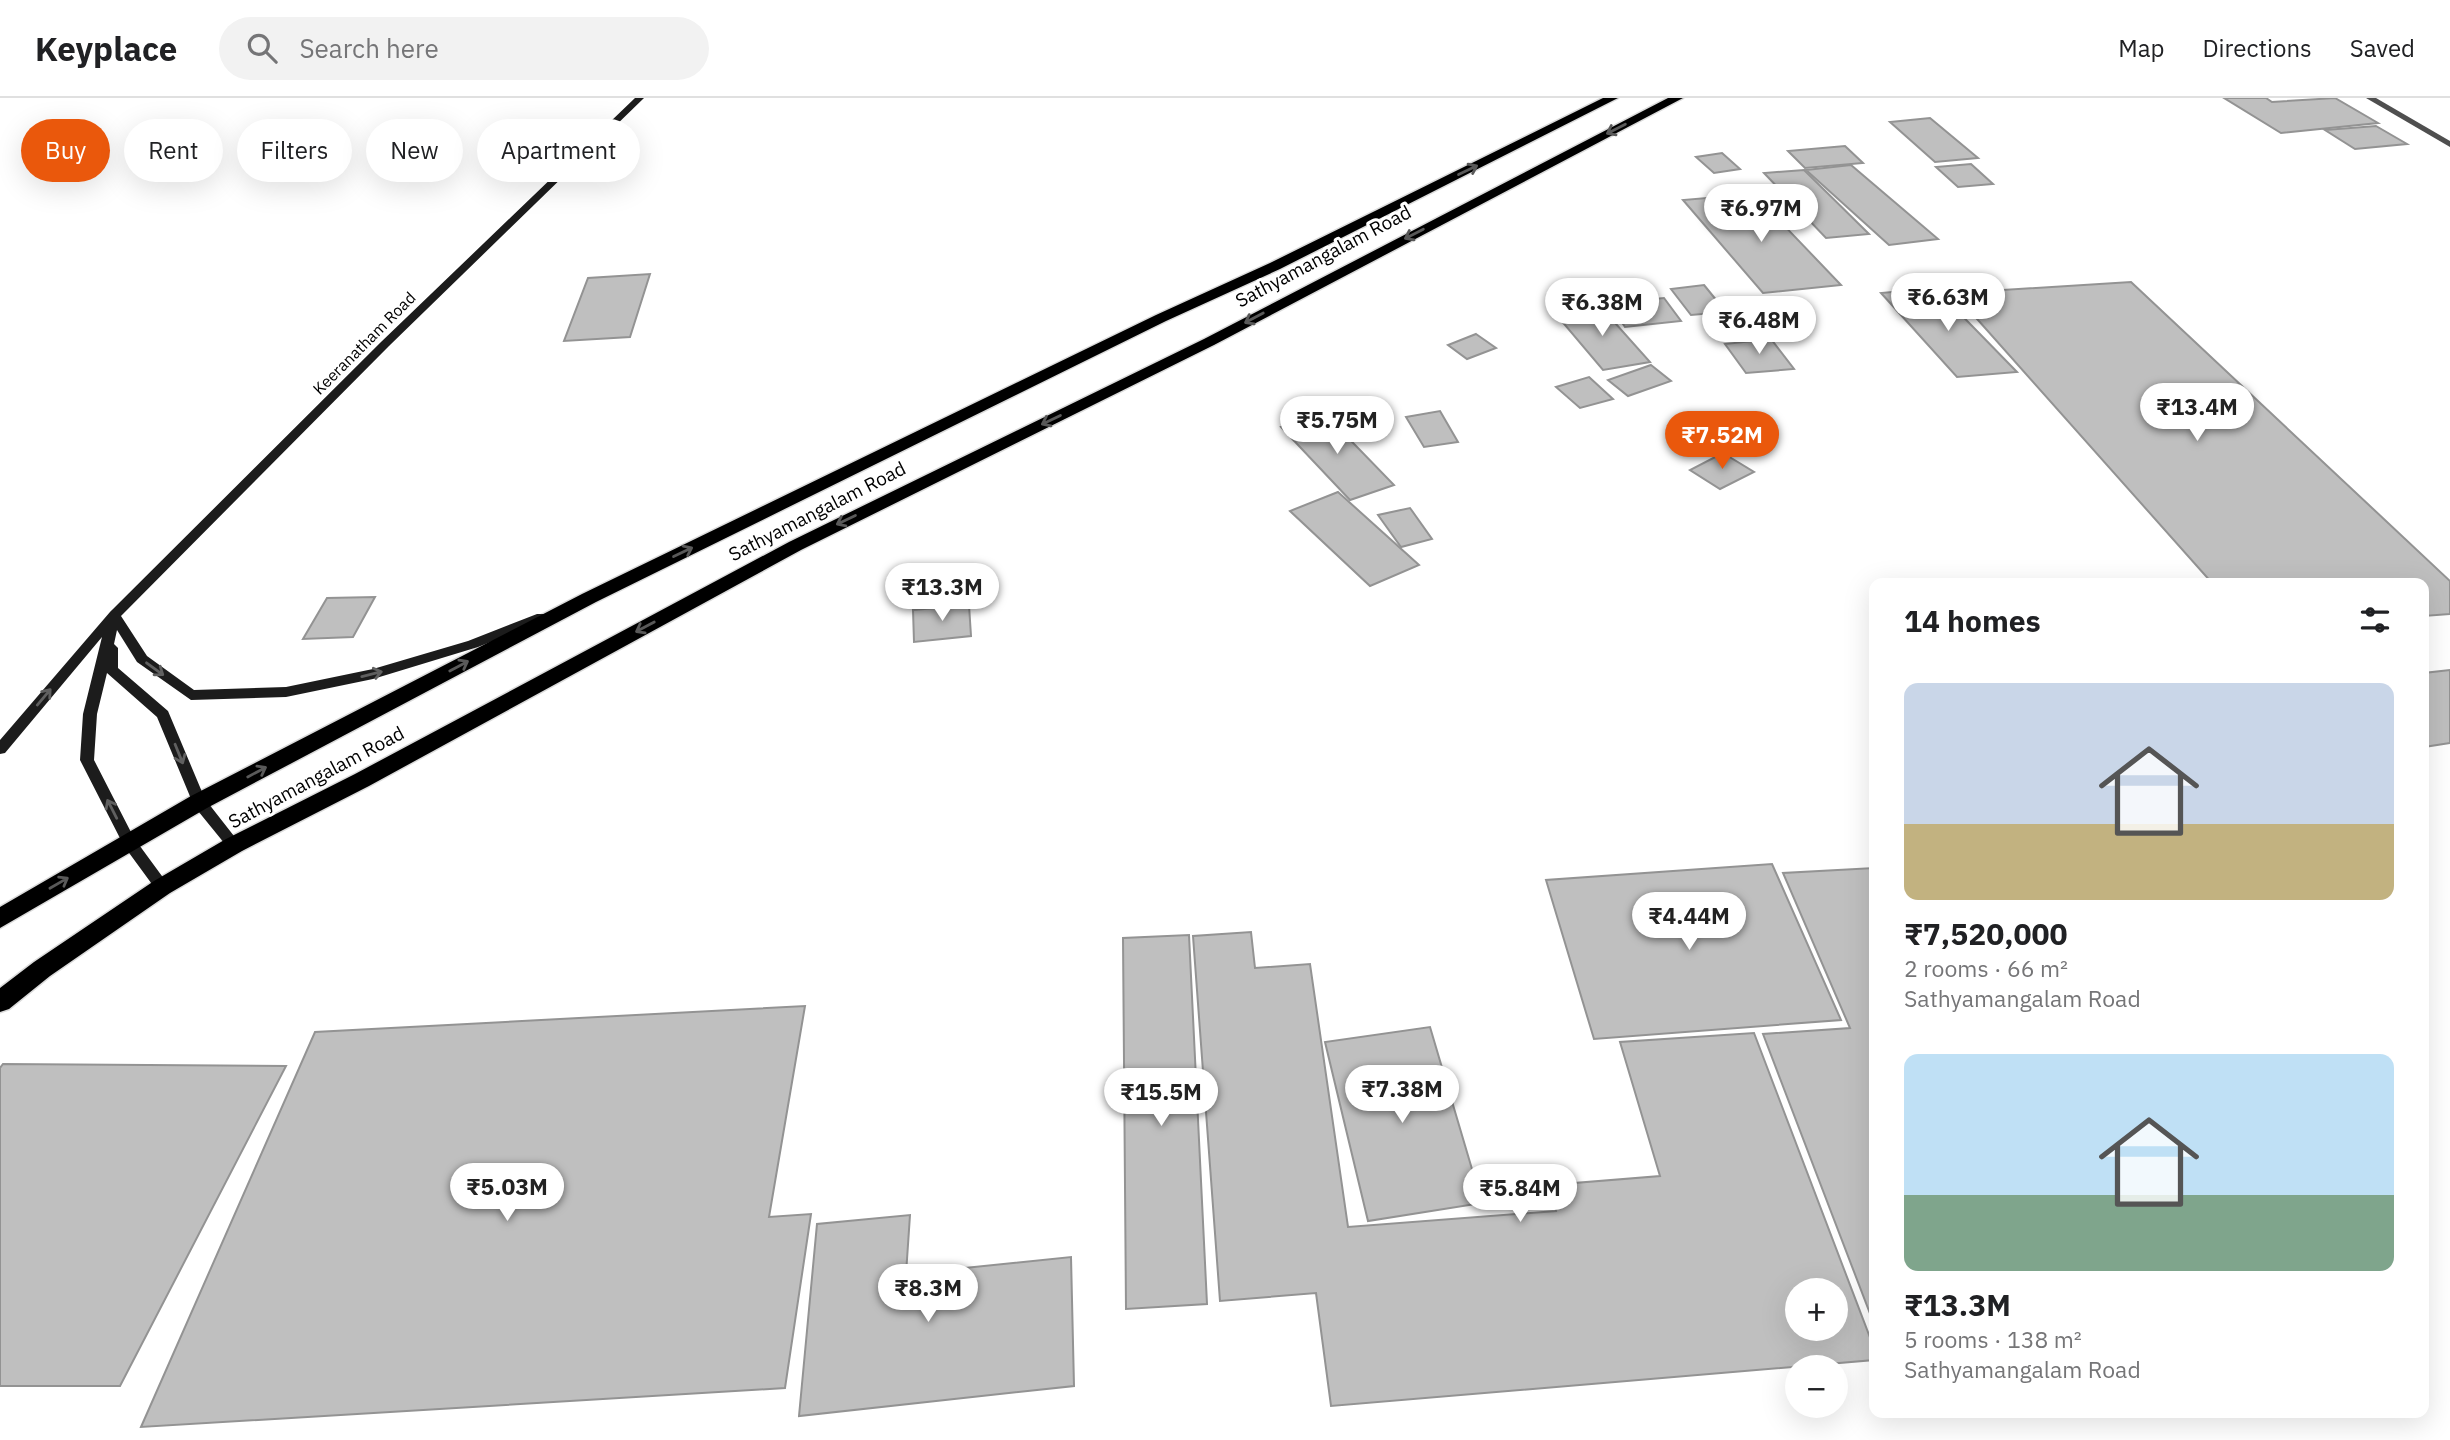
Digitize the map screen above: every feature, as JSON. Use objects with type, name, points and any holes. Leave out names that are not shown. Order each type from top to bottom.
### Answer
[{"type":"highway","name":"Sathyamangalam Road","points":[[0,918],[199,802],[589,598],[1612,98]]},
{"type":"highway","name":"Sathyamangalam Road","points":[[0,1002],[42,969],[162,887],[234,845],[362,780],[795,546],[1209,342],[1677,98]]},
{"type":"street","name":"Keeranatham Road","points":[[0,749],[114,615],[375,354],[640,98]]},
{"type":"street","points":[[2370,98],[2450,145]]},
{"type":"street","points":[[114,615],[142,659],[191,695],[286,692],[373,674],[473,644],[589,598]]},
{"type":"street","points":[[114,615],[111,670],[163,714],[199,802],[234,845]]},
{"type":"street","points":[[114,615],[90,714],[87,760],[130,842],[162,887]]},
{"type":"building","points":[[2224,98],[2266,98],[2272,102],[2335,98],[2378,123],[2281,133]]},
{"type":"building","points":[[1930,118],[1978,158],[1935,162],[1890,122]]},
{"type":"building","points":[[2376,126],[2407,144],[2355,149],[2325,130]]},
{"type":"building","points":[[1845,146],[1863,163],[1805,168],[1788,151]]},
{"type":"building","points":[[1722,153],[1740,169],[1714,173],[1696,157]]},
{"type":"building","points":[[1971,164],[1993,184],[1958,187],[1936,167]]},
{"type":"building","points":[[1851,165],[1938,239],[1889,245],[1806,170]]},
{"type":"building","points":[[1804,170],[1869,234],[1826,238],[1764,173]]},
{"type":"building","points":[[1754,194],[1841,285],[1763,293],[1683,200]]},
{"type":"building","points":[[650,274],[630,337],[564,341],[588,278]]},
{"type":"building","points":[[2131,282],[2450,581],[2450,614],[2429,616],[2429,578],[2208,578],[1954,293]]},
{"type":"building","points":[[1704,285],[1726,312],[1691,315],[1671,289]]},
{"type":"building","points":[[1935,288],[2017,372],[1957,377],[1881,293]]},
{"type":"building","points":[[1664,298],[1681,321],[1625,327],[1609,303]]},
{"type":"building","points":[[1599,305],[1650,362],[1603,370],[1554,312]]},
{"type":"building","points":[[1476,334],[1496,348],[1467,359],[1448,345]]},
{"type":"building","points":[[1771,339],[1794,369],[1746,373],[1725,344]]},
{"type":"building","points":[[1651,365],[1671,381],[1628,396],[1608,380]]},
{"type":"building","points":[[1589,377],[1613,399],[1580,408],[1556,387]]},
{"type":"building","points":[[1440,411],[1458,442],[1424,447],[1406,417]]},
{"type":"building","points":[[1324,413],[1394,485],[1350,500],[1281,427]]},
{"type":"building","points":[[1723,453],[1754,472],[1720,489],[1690,470]]},
{"type":"building","points":[[1338,492],[1419,565],[1370,586],[1290,511]]},
{"type":"building","points":[[1410,508],[1432,539],[1401,547],[1378,515]]},
{"type":"building","points":[[375,597],[353,637],[303,639],[327,598]]},
{"type":"building","points":[[969,605],[971,636],[914,642],[913,610]]},
{"type":"building","points":[[2450,670],[2450,743],[2429,746],[2429,672]]},
{"type":"building","points":[[1772,864],[1841,1020],[1594,1039],[1546,880]]},
{"type":"building","points":[[1869,868],[1869,1311],[1763,1034],[1850,1028],[1783,873]]},
{"type":"building","points":[[1251,932],[1255,968],[1310,964],[1348,1227],[1556,1211],[1550,1185],[1660,1176],[1620,1042],[1754,1033],[1847,1278],[1785,1278],[1785,1341],[1848,1341],[1848,1280],[1869,1335],[1869,1360],[1848,1362],[1848,1355],[1785,1355],[1785,1368],[1331,1406],[1316,1293],[1220,1301],[1193,936]]},
{"type":"building","points":[[1189,935],[1207,1304],[1126,1309],[1123,938]]},
{"type":"building","points":[[805,1006],[769,1217],[811,1214],[785,1388],[141,1427],[315,1032]]},
{"type":"building","points":[[1430,1027],[1482,1203],[1368,1221],[1325,1042]]},
{"type":"building","points":[[3,1064],[286,1066],[120,1386],[0,1386],[0,1068]]},
{"type":"building","points":[[910,1215],[906,1274],[1071,1257],[1074,1386],[799,1416],[817,1224]]}]
